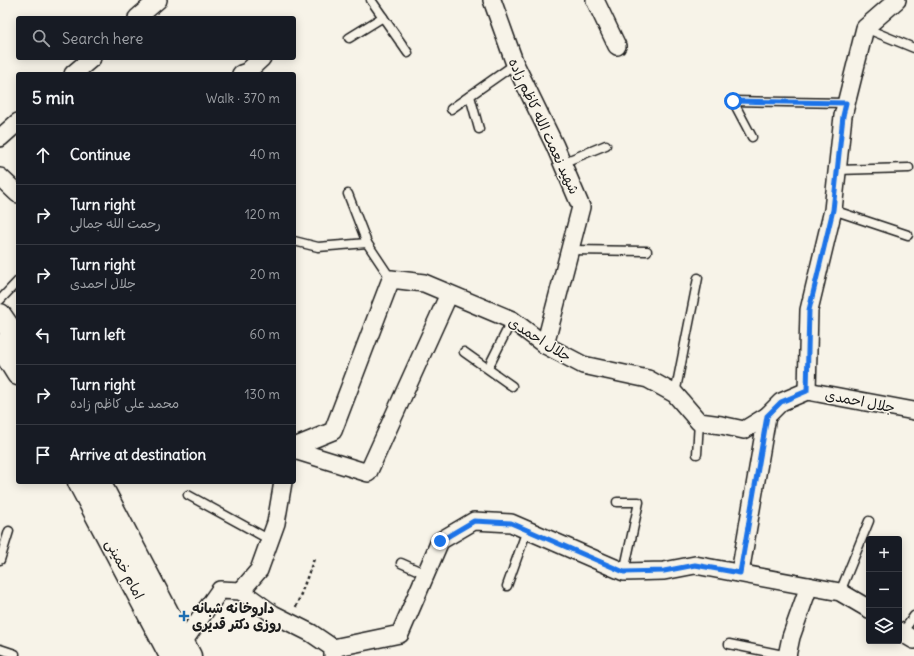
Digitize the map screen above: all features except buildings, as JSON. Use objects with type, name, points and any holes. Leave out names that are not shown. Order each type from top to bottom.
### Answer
[{"type":"main road","points":[[0,315],[16,338]]},
{"type":"main road","points":[[0,345],[16,371]]},
{"type":"main road","name":"امام خمینی","points":[[80,484],[182,651]]},
{"type":"main road","name":"امام خمینی","points":[[100,484],[182,651]]},
{"type":"street","points":[[139,16],[158,0]]},
{"type":"street","name":"شهید نعمت الله کاظم زاده","points":[[492,0],[515,64],[581,207],[545,346]]},
{"type":"street","points":[[595,0],[617,46]]},
{"type":"street","points":[[807,391],[809,310],[833,210],[843,116],[865,28],[897,0]]},
{"type":"street","points":[[75,72],[90,60]]},
{"type":"street","points":[[247,72],[260,60]]},
{"type":"street","points":[[0,138],[16,124]]},
{"type":"street","points":[[0,177],[16,192]]},
{"type":"street","points":[[296,446],[332,432],[391,279]]},
{"type":"street","name":"جلال احمدی","points":[[391,279],[424,283],[512,320],[545,346],[583,365],[648,379],[675,394],[699,422],[744,430],[767,416],[781,402],[807,391],[914,412]]},
{"type":"street","points":[[296,451],[368,473],[449,294]]},
{"type":"street","points":[[740,573],[767,416]]},
{"type":"street","points":[[241,591],[259,570],[276,523],[283,484]]},
{"type":"street","points":[[182,651],[220,590],[241,591],[273,614],[311,633],[333,652],[400,634],[440,541],[474,521],[511,523],[624,572],[664,571],[695,565],[840,592],[866,608]]},
{"type":"street","points":[[788,656],[791,637],[809,586]]},
{"type":"lane","points":[[371,0],[408,54]]},
{"type":"lane","points":[[349,38],[383,17]]},
{"type":"lane","points":[[865,28],[914,48]]},
{"type":"lane","points":[[451,109],[515,64]]},
{"type":"lane","points":[[470,96],[479,129]]},
{"type":"lane","points":[[752,137],[733,101],[846,103]]},
{"type":"lane","points":[[562,163],[606,144]]},
{"type":"lane","points":[[837,170],[909,168]]},
{"type":"lane","points":[[348,194],[367,244],[391,279]]},
{"type":"lane","points":[[833,210],[908,235]]},
{"type":"lane","points":[[296,242],[318,247],[367,244]]},
{"type":"lane","points":[[570,250],[647,251]]},
{"type":"lane","points":[[675,394],[698,278]]},
{"type":"lane","points":[[0,300],[16,283]]},
{"type":"lane","points":[[488,368],[512,320]]},
{"type":"lane","points":[[464,352],[512,386]]},
{"type":"lane","points":[[698,454],[699,422]]},
{"type":"lane","points":[[188,494],[270,540]]},
{"type":"lane","points":[[617,502],[639,502],[624,572]]},
{"type":"lane","points":[[840,592],[869,521]]},
{"type":"lane","points":[[0,560],[9,530]]},
{"type":"lane","points":[[507,586],[527,530]]},
{"type":"lane","points":[[400,563],[426,574]]},
{"type":"lane","points":[[905,634],[914,616]]},
{"type":"lane","points":[[729,644],[788,656]]},
{"type":"lane","points":[[0,649],[15,654],[14,656]]},
{"type":"path","points":[[290,622],[314,559]]},
{"type":"place","name":"داروخانه شبانه روزی دکتر قدیری","points":[[184,616]]},
{"type":"route","points":[[440,541],[474,521],[511,523],[624,572],[664,571],[695,565],[740,573],[767,416],[781,402],[807,391],[809,310],[833,210],[843,116],[846,103],[733,101]]}]
